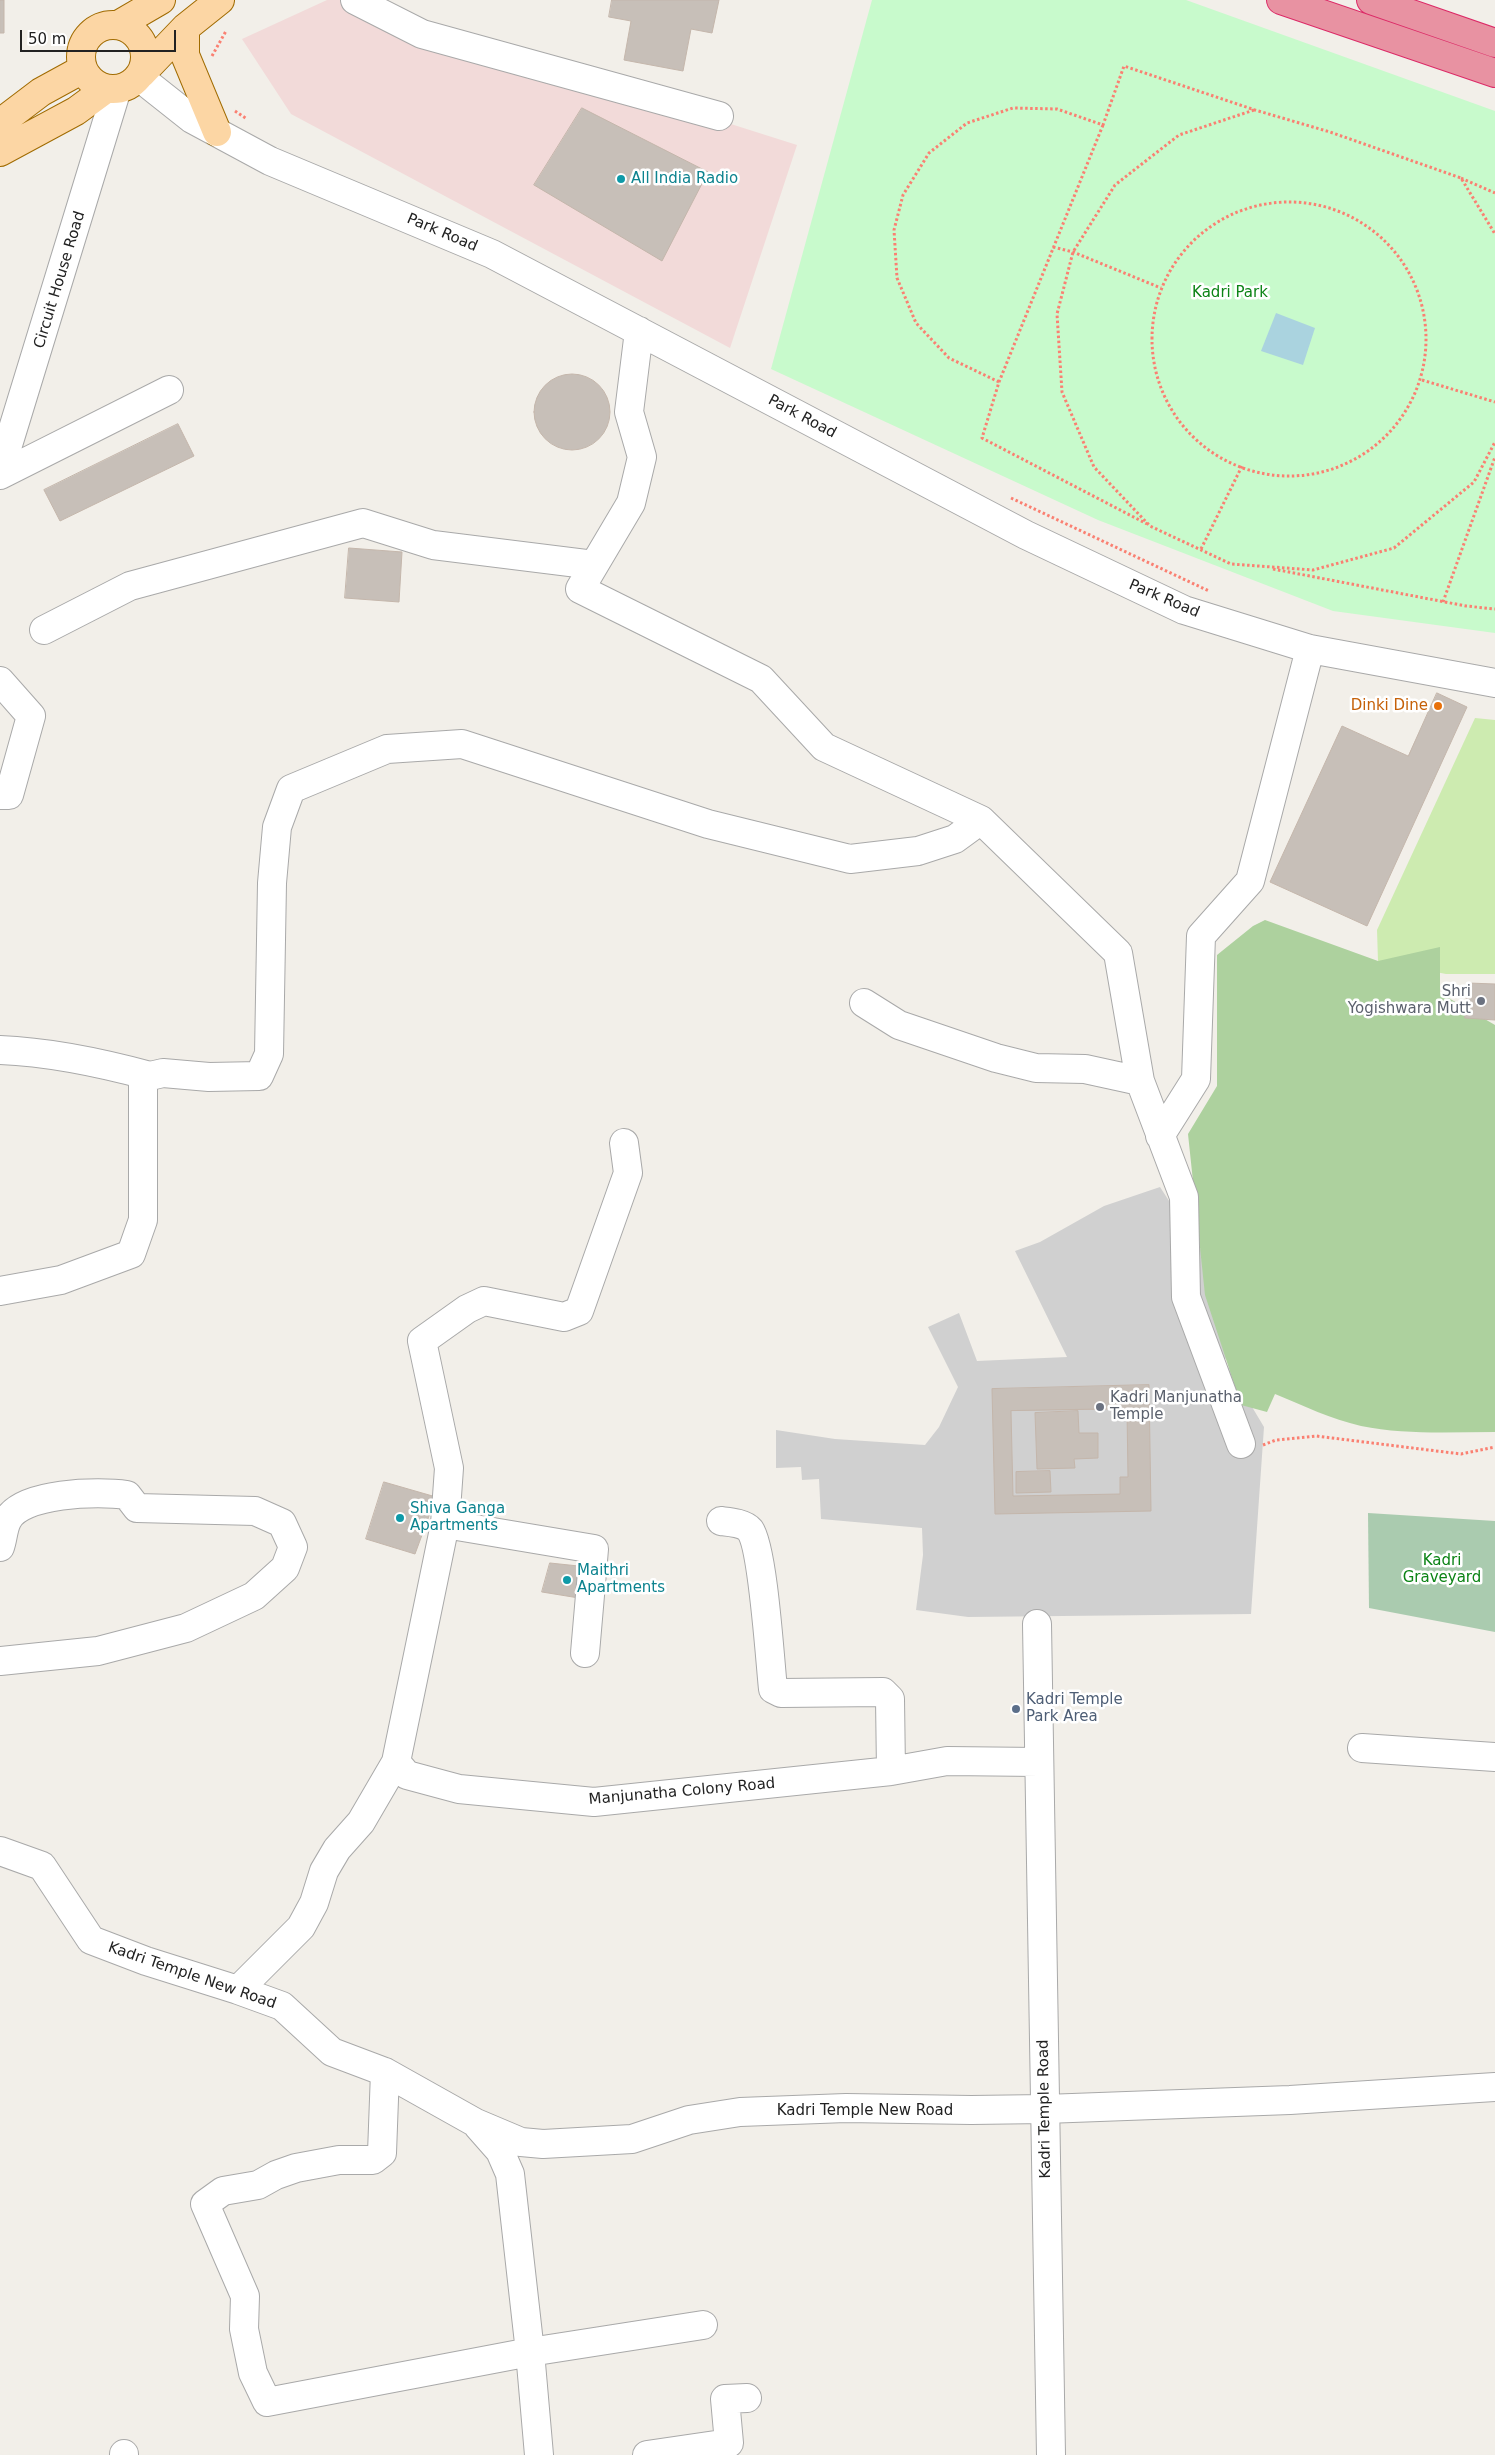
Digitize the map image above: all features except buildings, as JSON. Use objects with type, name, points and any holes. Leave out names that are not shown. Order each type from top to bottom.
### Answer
[{"type":"highway","points":[[1281,0],[1495,73]]},
{"type":"highway","points":[[1371,0],[1495,43]]},
{"type":"main road","points":[[118,25],[161,0]]},
{"type":"main road","points":[[0,152],[126,82],[185,28],[220,0]]},
{"type":"main road","points":[[107,25],[118,25],[135,33],[141,39],[145,61],[126,82],[88,78],[83,69],[81,53],[84,42],[91,33],[107,25]]},
{"type":"main road","points":[[185,28],[185,55],[217,132]]},
{"type":"main road","points":[[0,123],[41,92],[83,69]]},
{"type":"street","points":[[355,0],[422,34],[719,116]]},
{"type":"street","name":"Park Road","points":[[126,82],[270,161],[492,254],[1026,535],[1184,610],[1310,649],[1495,683]]},
{"type":"street","name":"Circuit House Road","points":[[0,471],[126,82]]},
{"type":"street","points":[[639,331],[629,412],[642,457],[631,503],[580,590],[761,679],[824,747],[981,820],[1118,953],[1140,1081],[1184,1197],[1186,1297],[1251,1445]]},
{"type":"street","points":[[0,475],[169,390]]},
{"type":"street","points":[[44,630],[130,586],[363,522],[433,545],[594,565]]},
{"type":"street","points":[[1160,1136],[1196,1079],[1201,936],[1250,881],[1310,649]]},
{"type":"street","points":[[0,681],[31,716],[9,795],[0,795]]},
{"type":"street","points":[[0,1050],[21,1051],[82,1061],[150,1076],[163,1074],[210,1077],[259,1076],[269,1054],[272,883],[277,827],[291,789],[387,749],[462,744],[708,824],[850,860],[918,851],[955,839],[981,820]]},
{"type":"street","points":[[864,1003],[899,1026],[996,1058],[1036,1068],[1085,1069],[1140,1081]]},
{"type":"street","points":[[0,1291],[61,1280],[131,1254],[143,1220],[143,1084],[150,1076]]},
{"type":"street","points":[[238,1990],[301,1927],[314,1903],[324,1871],[337,1849],[362,1822],[396,1762],[445,1524],[449,1468],[422,1341],[467,1309],[484,1301],[564,1317],[580,1311],[628,1173],[624,1143]]},
{"type":"street","points":[[0,1548],[7,1520],[18,1508],[42,1499],[103,1492],[127,1495],[137,1508],[255,1511],[282,1523],[293,1547],[285,1568],[254,1596],[186,1628],[98,1651],[0,1661]]},
{"type":"street","points":[[721,1520],[744,1526],[749,1529],[752,1536],[761,1571],[773,1689],[781,1693],[883,1692],[890,1699],[890,1771]]},
{"type":"street","points":[[445,1524],[594,1549],[586,1653]]},
{"type":"street","name":"Kadri Temple Road","points":[[1037,1624],[1051,2455]]},
{"type":"street","points":[[1362,1748],[1495,1757]]},
{"type":"street","name":"Manjunatha Colony Road","points":[[396,1762],[407,1775],[459,1789],[594,1802],[890,1771],[947,1761],[1038,1762]]},
{"type":"street","name":"Kadri Temple New Road","points":[[0,1852],[42,1866],[91,1940],[146,1961],[282,2006],[332,2052],[385,2072],[476,2123],[521,2142],[543,2144],[632,2139],[689,2120],[740,2112],[846,2108],[971,2110],[1290,2100],[1495,2087]]},
{"type":"street","points":[[385,2072],[382,2153],[373,2160],[339,2160],[304,2166],[276,2175],[258,2185],[224,2191],[205,2204],[245,2296],[244,2329],[253,2373],[267,2402],[530,2352],[703,2325]]},
{"type":"street","points":[[476,2123],[500,2151],[510,2174],[530,2352],[539,2455]]},
{"type":"street","points":[[647,2455],[729,2443],[725,2399],[747,2398]]},
{"type":"path","points":[[209,61],[226,31]]},
{"type":"path","points":[[1495,193],[1461,178],[1330,132],[1254,110],[1124,66],[1103,125],[999,382],[982,438],[1150,526],[1231,564],[1313,570],[1394,548],[1474,482],[1495,442]]},
{"type":"path","points":[[999,382],[949,358],[916,323],[897,278],[894,230],[903,195],[929,154],[967,124],[1013,108],[1057,109],[1103,125]]},
{"type":"path","points":[[233,110],[254,124]]},
{"type":"path","points":[[1150,526],[1094,467],[1062,392],[1057,314],[1073,252],[1115,185],[1178,135],[1254,110]]},
{"type":"path","points":[[1461,178],[1495,234]]},
{"type":"path","points":[[1269,203],[1312,204],[1357,219],[1394,250],[1417,286],[1428,332],[1422,380],[1400,422],[1349,463],[1303,476],[1255,472],[1206,450],[1173,415],[1155,371],[1152,323],[1161,288],[1186,248],[1224,218],[1269,203]]},
{"type":"path","points":[[1053,247],[1073,252],[1161,288]]},
{"type":"path","points":[[1422,380],[1495,402]]},
{"type":"path","points":[[1443,602],[1495,457]]},
{"type":"path","points":[[1201,549],[1242,466]]},
{"type":"path","points":[[1010,497],[1188,583],[1216,593]]},
{"type":"path","points":[[1258,566],[1443,602],[1495,608]]},
{"type":"path","points":[[1251,1445],[1276,1440],[1316,1436],[1461,1454],[1495,1447]]},
{"type":"shaded area","points":[[327,0],[340,0],[797,145],[730,348],[291,114],[242,39]]},
{"type":"shaded area","name":"Kadri Manjunatha Temple","points":[[1160,1187],[1255,1333],[1224,1360],[1264,1427],[1251,1614],[968,1617],[916,1610],[923,1555],[922,1528],[821,1519],[819,1479],[802,1480],[801,1467],[776,1468],[776,1430],[835,1439],[925,1445],[939,1427],[958,1387],[928,1327],[959,1313],[977,1361],[1067,1357],[1015,1251],[1040,1242],[1104,1206]]},
{"type":"green space","name":"Kadri Park","points":[[872,0],[1186,0],[1495,111],[1495,633],[1333,611],[1098,520],[771,369]]},
{"type":"green space","points":[[1475,718],[1495,720],[1495,974],[1446,974],[1378,961],[1377,930]]},
{"type":"green space","points":[[1265,920],[1378,961],[1440,947],[1440,993],[1495,1025],[1495,1432],[1411,1432],[1378,1429],[1328,1416],[1275,1394],[1267,1412],[1241,1405],[1205,1295],[1188,1134],[1217,1086],[1217,955],[1253,926]]},
{"type":"green space","name":"Kadri Graveyard","points":[[1368,1513],[1495,1521],[1495,1632],[1369,1608]]},
{"type":"water","points":[[1276,313],[1315,328],[1303,365],[1261,351]]},
{"type":"place","name":"All India Radio","points":[[621,179]]},
{"type":"place","name":"Dinki Dine","points":[[1438,706]]},
{"type":"place","name":"Shri Yogishwara Mutt","points":[[1481,1001]]},
{"type":"place","name":"Kadri Manjunatha Temple","points":[[1100,1407]]},
{"type":"place","name":"Shiva Ganga Apartments","points":[[400,1518]]},
{"type":"place","name":"Maithri Apartments","points":[[567,1580]]},
{"type":"place","name":"Kadri Temple Park Area","points":[[1016,1709]]}]
